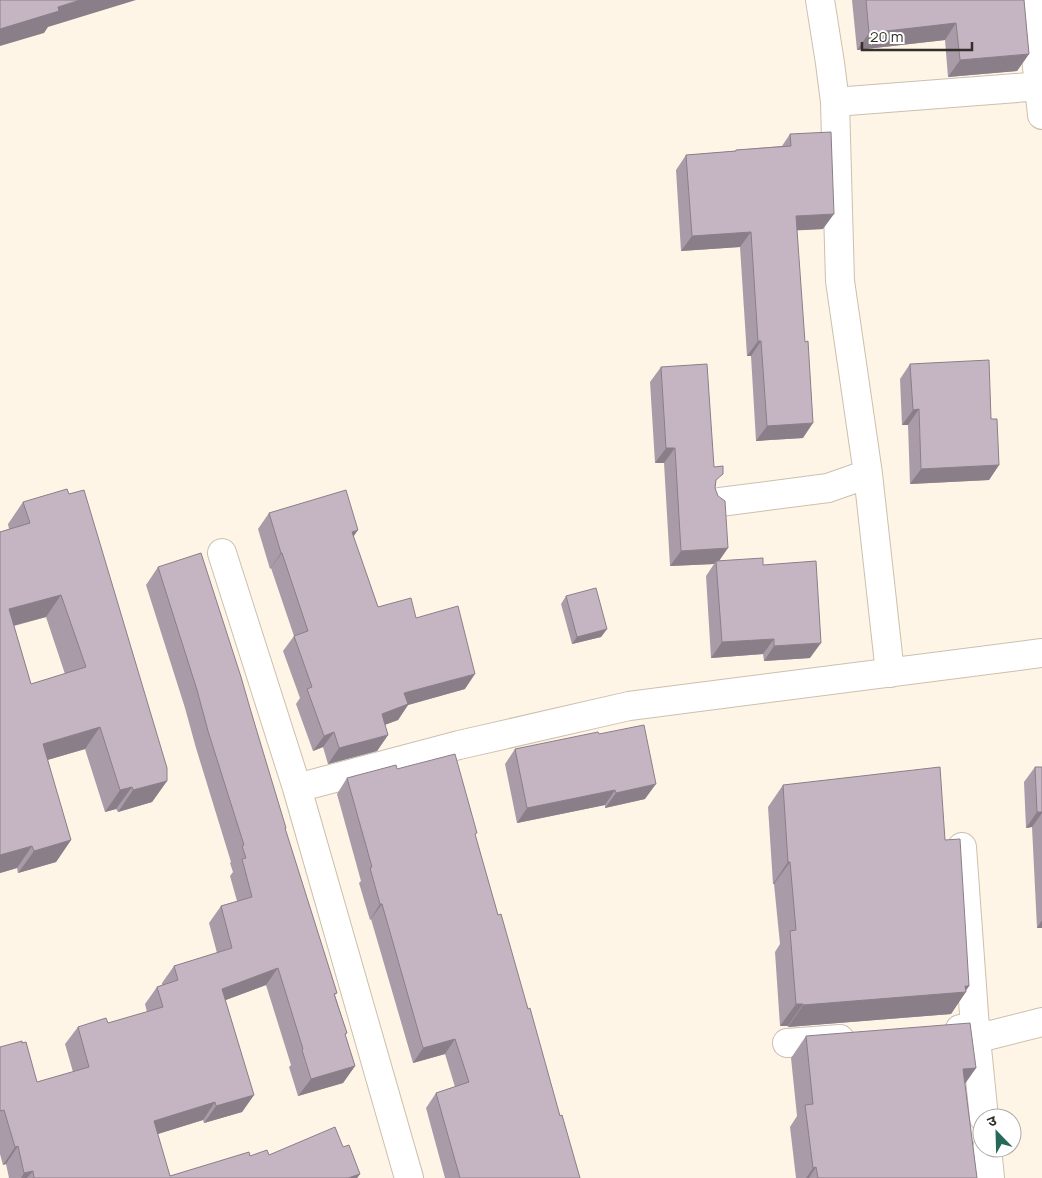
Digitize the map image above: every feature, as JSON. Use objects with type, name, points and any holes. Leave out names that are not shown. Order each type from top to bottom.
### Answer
[{"type":"street","points":[[820,0],[835,102],[840,281],[868,474],[890,673]]},
{"type":"street","points":[[1030,0],[1042,116]]},
{"type":"street","points":[[835,102],[1040,86]]},
{"type":"street","points":[[720,502],[828,488],[868,474]]},
{"type":"street","points":[[222,553],[296,788],[409,1178]]},
{"type":"street","points":[[296,788],[459,745],[629,706],[1042,653]]},
{"type":"street","points":[[962,846],[975,1028],[983,1108]]},
{"type":"street","points":[[935,1031],[975,1028],[987,1036],[1042,1022]]},
{"type":"street","points":[[787,1043],[866,1037]]},
{"type":"street","points":[[988,1158],[990,1178]]},
{"type":"building","points":[[0,0],[80,0],[58,7],[59,11],[0,29]]},
{"type":"building","points":[[866,0],[1024,0],[1029,54],[960,60],[956,23],[869,33]]},
{"type":"building","points":[[831,132],[834,214],[796,216],[805,342],[808,341],[813,423],[767,426],[761,341],[758,341],[751,232],[692,236],[686,155],[791,146],[790,134]]},
{"type":"building","points":[[989,360],[991,419],[997,419],[999,465],[921,469],[919,409],[913,410],[910,364]]},
{"type":"building","points":[[707,364],[714,467],[723,466],[723,474],[716,480],[715,488],[718,496],[725,501],[728,548],[681,551],[675,448],[666,448],[661,367]]},
{"type":"building","points":[[67,489],[69,494],[84,490],[167,768],[167,781],[133,790],[132,787],[120,790],[100,727],[43,744],[71,840],[34,851],[32,846],[0,855],[0,532],[30,523],[23,502]],"holes":[[[61,595],[86,667],[31,684],[9,609]]]},
{"type":"building","points":[[346,490],[358,530],[352,532],[378,607],[411,598],[416,618],[458,606],[475,674],[404,693],[408,704],[382,714],[388,735],[339,748],[334,732],[324,736],[307,689],[312,687],[294,636],[308,631],[269,513]]},
{"type":"building","points":[[201,553],[241,677],[285,828],[337,993],[334,994],[347,1033],[345,1034],[355,1066],[311,1079],[278,968],[222,989],[254,1095],[216,1106],[215,1102],[154,1121],[170,1176],[249,1152],[250,1156],[267,1150],[269,1155],[335,1127],[343,1147],[349,1145],[360,1174],[348,1178],[34,1178],[33,1171],[24,1173],[18,1146],[15,1147],[4,1110],[0,1111],[0,1047],[22,1041],[22,1043],[26,1042],[37,1082],[89,1067],[78,1027],[106,1018],[108,1023],[163,1007],[157,987],[178,980],[174,966],[232,948],[221,906],[252,897],[242,859],[246,858],[242,846],[244,845],[158,567]]},
{"type":"building","points":[[763,558],[763,565],[816,561],[821,643],[774,646],[774,639],[722,642],[716,561]]},
{"type":"building","points":[[596,588],[607,629],[577,637],[566,596]]},
{"type":"building","points":[[644,725],[656,784],[616,793],[615,790],[527,808],[515,749],[598,732],[599,734]]},
{"type":"building","points":[[455,754],[498,915],[501,914],[580,1178],[460,1178],[436,1093],[469,1082],[455,1039],[423,1048],[382,904],[380,904],[370,868],[372,867],[347,778],[396,765],[397,769]]},
{"type":"building","points":[[940,767],[945,840],[960,839],[969,986],[965,986],[966,992],[796,1004],[790,931],[796,930],[790,862],[788,862],[783,785]]},
{"type":"building","points":[[1035,767],[1042,767],[1042,812],[1037,812]]},
{"type":"building","points":[[970,1023],[976,1068],[963,1069],[972,1139],[972,1158],[974,1158],[977,1178],[818,1178],[816,1167],[813,1168],[805,1105],[813,1104],[806,1036]]}]
